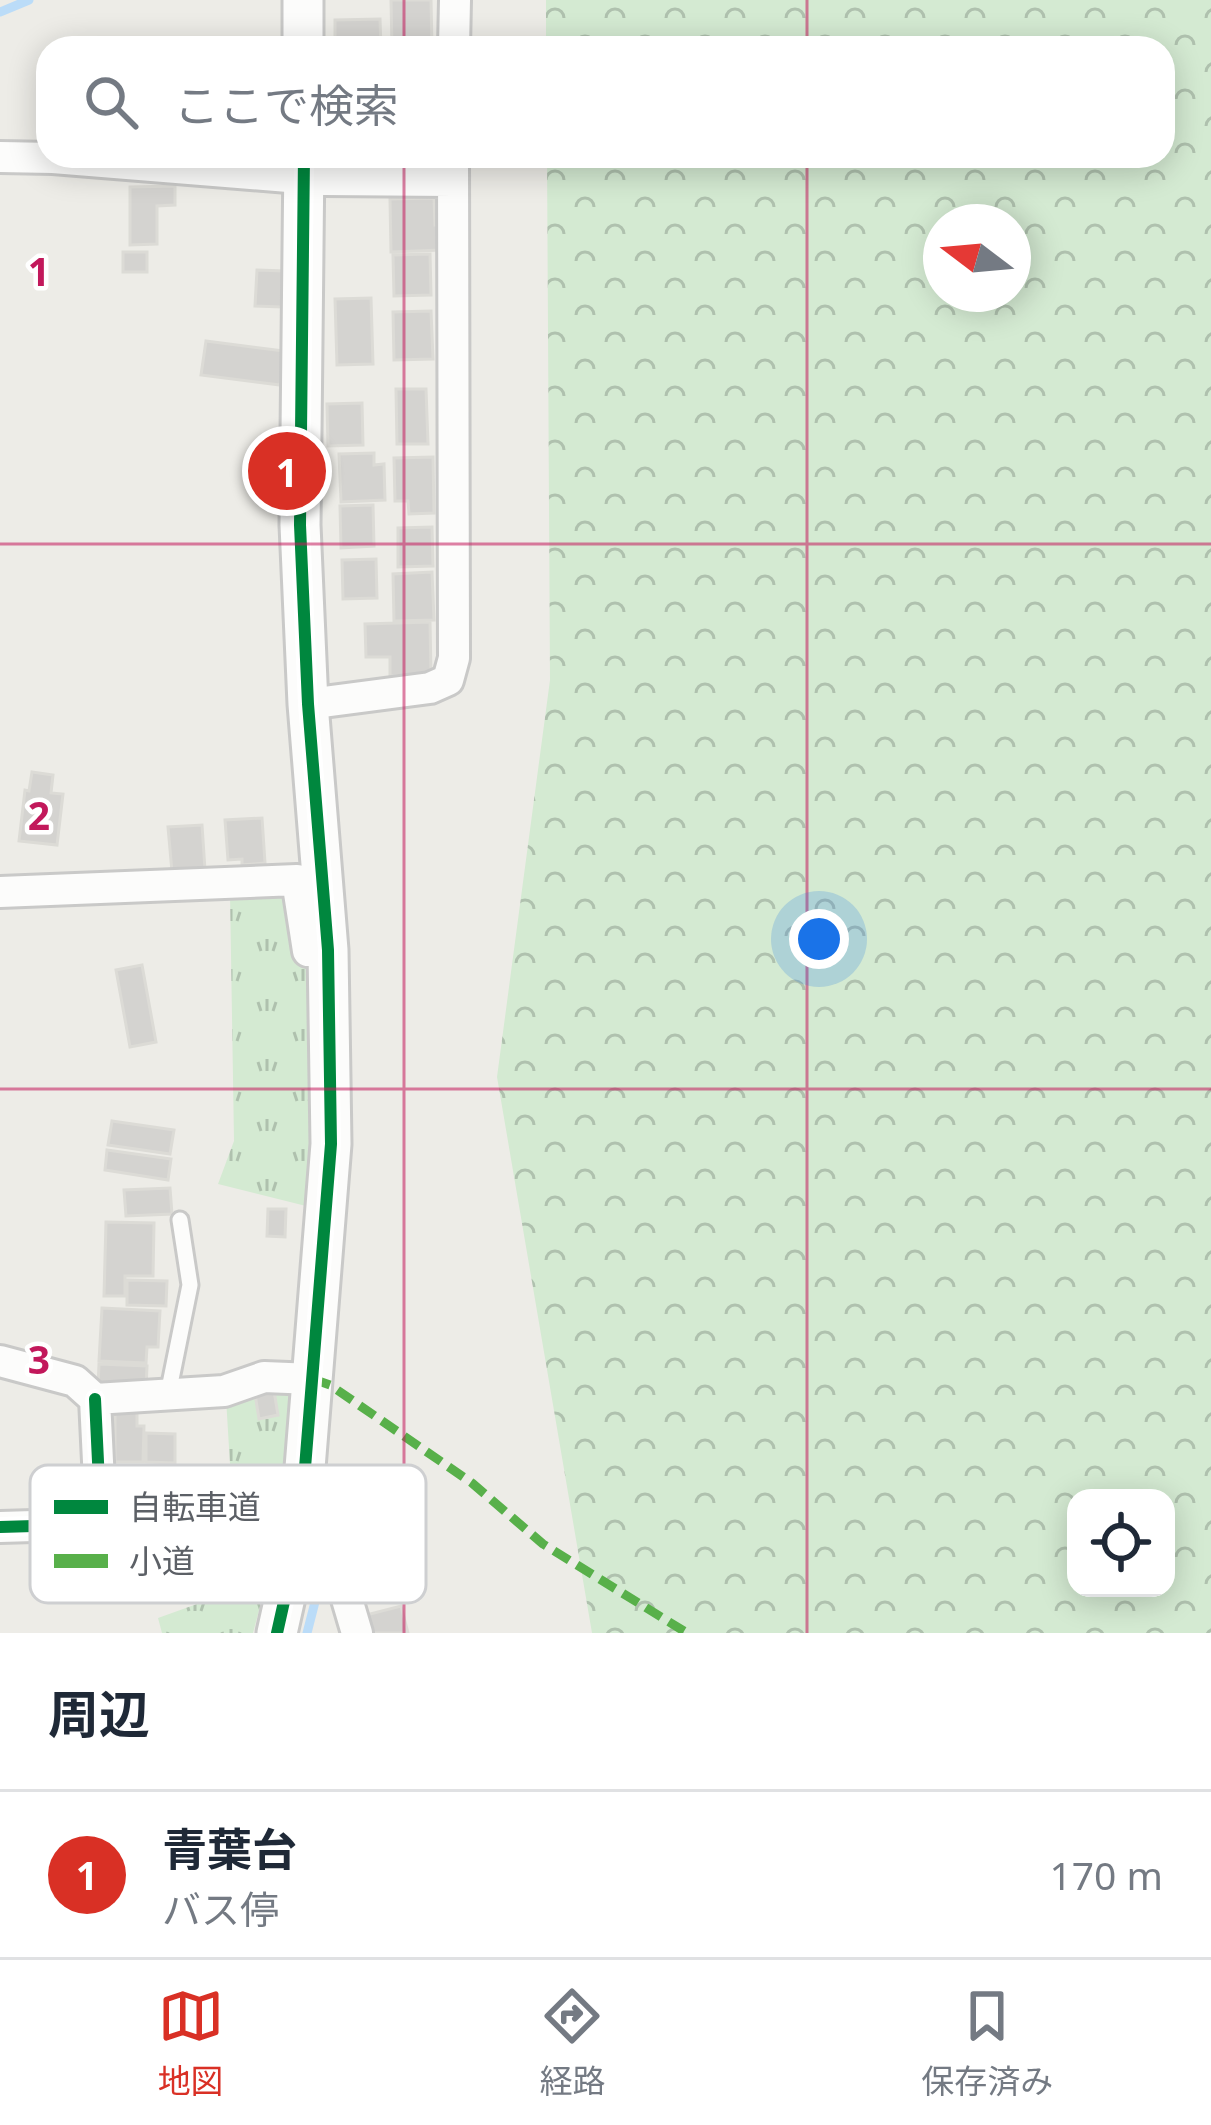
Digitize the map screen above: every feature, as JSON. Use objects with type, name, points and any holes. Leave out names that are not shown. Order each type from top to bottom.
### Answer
[{"type":"street","points":[[303,0],[303,36]]},
{"type":"street","points":[[454,36],[455,0]]},
{"type":"street","points":[[0,157],[36,158]]},
{"type":"street","points":[[304,168],[300,525],[308,704],[328,950],[331,1144],[306,1465]]},
{"type":"street","points":[[308,704],[430,688],[448,680],[454,658],[453,168]]},
{"type":"street","points":[[0,892],[297,880],[308,951],[328,950]]},
{"type":"street","points":[[0,1361],[75,1382],[95,1399],[224,1391],[264,1377],[313,1379]]},
{"type":"street","points":[[95,1399],[98,1465]]},
{"type":"street","points":[[0,1527],[30,1526]]},
{"type":"street","points":[[277,1633],[284,1603]]},
{"type":"street","points":[[348,1603],[357,1633]]},
{"type":"lane","points":[[168,1394],[190,1285],[180,1220]]},
{"type":"green space","points":[[546,0],[1211,0],[1211,1633],[592,1633],[497,1077],[550,680],[547,168],[1175,168],[1175,36],[546,36]]},
{"type":"green space","points":[[291,889],[300,965],[311,967],[312,1144],[306,1206],[218,1184],[234,1141],[230,893]]},
{"type":"green space","points":[[295,1384],[287,1465],[230,1465],[226,1398]]},
{"type":"green space","points":[[200,1603],[261,1603],[253,1633],[162,1633],[158,1618]]},
{"type":"building","points":[[391,0],[431,0],[432,36],[392,36]]},
{"type":"building","points":[[380,19],[381,36],[335,36],[335,20]]},
{"type":"building","points":[[175,186],[175,205],[157,206],[157,244],[130,245],[130,187]]},
{"type":"building","points":[[434,198],[441,250],[391,252],[390,199]]},
{"type":"building","points":[[123,252],[147,252],[147,272],[123,272]]},
{"type":"building","points":[[430,254],[431,295],[394,296],[393,255]]},
{"type":"building","points":[[257,270],[284,271],[282,307],[255,306]]},
{"type":"building","points":[[371,298],[373,364],[337,365],[335,299]]},
{"type":"building","points":[[431,311],[433,359],[394,360],[393,312]]},
{"type":"building","points":[[206,341],[284,351],[280,385],[201,375]]},
{"type":"building","points":[[396,389],[426,389],[428,444],[397,444]]},
{"type":"building","points":[[362,403],[363,445],[328,446],[327,404]]},
{"type":"building","points":[[374,453],[374,465],[384,464],[385,500],[341,502],[339,454]]},
{"type":"building","points":[[433,457],[434,513],[409,514],[408,501],[395,501],[394,458]]},
{"type":"building","points":[[373,505],[374,546],[341,548],[340,506]]},
{"type":"building","points":[[432,527],[433,566],[398,567],[398,528]]},
{"type":"building","points":[[376,559],[377,598],[343,599],[342,560]]},
{"type":"building","points":[[432,572],[434,620],[394,621],[393,574]]},
{"type":"building","points":[[430,622],[431,675],[390,676],[390,657],[366,657],[365,624]]},
{"type":"building","points":[[32,772],[53,775],[51,793],[63,794],[57,845],[19,841]]},
{"type":"building","points":[[262,818],[265,863],[242,865],[242,859],[228,860],[225,820]]},
{"type":"building","points":[[202,825],[205,870],[172,872],[168,827]]},
{"type":"building","points":[[142,965],[156,1042],[130,1047],[116,970]]},
{"type":"building","points":[[112,1121],[174,1130],[170,1154],[108,1145]]},
{"type":"building","points":[[107,1150],[171,1159],[168,1180],[105,1170]]},
{"type":"building","points":[[170,1188],[172,1214],[126,1216],[124,1190]]},
{"type":"building","points":[[268,1209],[286,1209],[285,1237],[267,1236]]},
{"type":"building","points":[[106,1222],[154,1223],[153,1276],[125,1276],[125,1296],[104,1296]]},
{"type":"building","points":[[127,1280],[167,1281],[166,1306],[127,1305]]},
{"type":"building","points":[[102,1308],[160,1311],[158,1347],[147,1347],[146,1363],[99,1361]]},
{"type":"building","points":[[99,1364],[147,1366],[146,1389],[98,1387]]},
{"type":"building","points":[[274,1391],[278,1415],[259,1419],[255,1394]]},
{"type":"building","points":[[115,1405],[137,1405],[137,1426],[144,1426],[143,1462],[115,1462]]},
{"type":"building","points":[[146,1433],[175,1434],[175,1463],[146,1462]]},
{"type":"building","points":[[401,1606],[408,1633],[371,1633],[366,1615]]},
{"type":"waterway","points":[[0,12],[29,0]]},
{"type":"waterway","points":[[307,1633],[315,1603]]},
{"type":"marked path","points":[[313,1379],[330,1385],[472,1483],[543,1544],[687,1633]]},
{"type":"cycle path","points":[[304,168],[300,525],[308,704],[328,950],[331,1144],[305,1465]]},
{"type":"cycle path","points":[[95,1399],[98,1465]]},
{"type":"cycle path","points":[[0,1527],[30,1526]]},
{"type":"cycle path","points":[[277,1633],[284,1603]]},
{"type":"place","name":"青葉台","points":[[287,471]]}]
